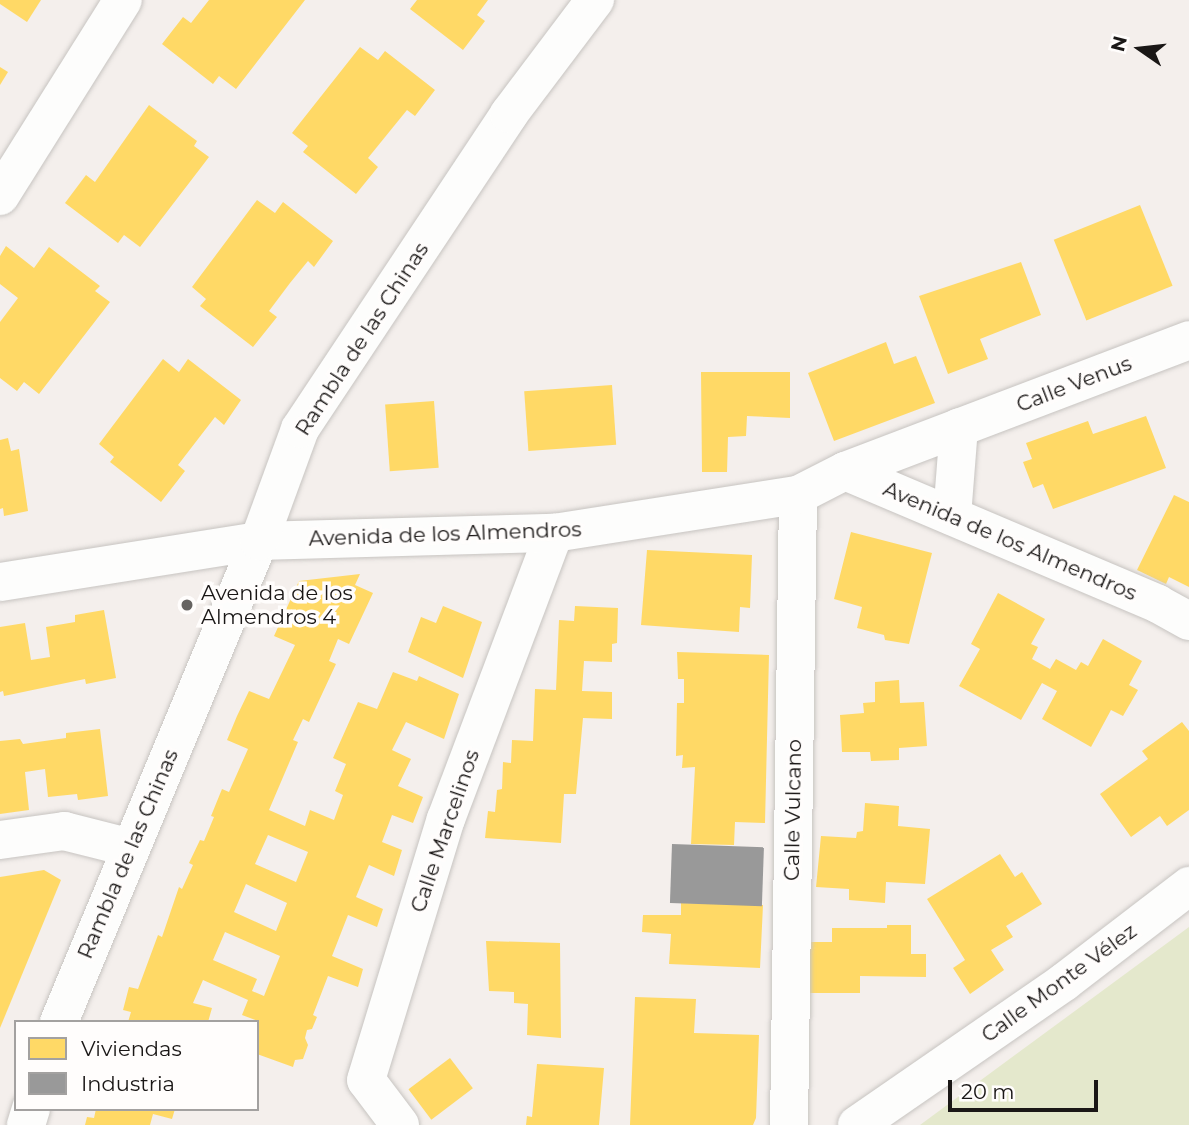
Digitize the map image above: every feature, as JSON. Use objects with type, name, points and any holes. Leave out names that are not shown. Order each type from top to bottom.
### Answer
[{"type":"street","points":[[0,196],[123,0]]},
{"type":"street","name":"Rambla de las Chinas","points":[[60,1020],[258,541],[300,429],[509,114],[595,0]]},
{"type":"street","name":"Calle Venus","points":[[845,471],[1189,340]]},
{"type":"street","points":[[952,516],[959,427]]},
{"type":"street","name":"Avenida de los Almendros","points":[[0,582],[258,541],[554,533],[798,495],[845,471],[1158,604],[1189,621]]},
{"type":"street","name":"Calle Vulcano","points":[[789,1125],[798,495]]},
{"type":"street","name":"Calle Marcelinos","points":[[400,1125],[366,1080],[446,819],[554,533]]},
{"type":"street","points":[[0,840],[64,831],[131,848]]},
{"type":"street","name":"Calle Monte Vélez","points":[[857,1125],[1064,982],[1189,886]]},
{"type":"green space","points":[[1189,927],[1189,1125],[920,1125]]},
{"type":"building: Viviendas","points":[[0,0],[41,0],[27,22],[0,4]]},
{"type":"building: Viviendas","points":[[209,0],[305,0],[236,89],[219,76],[213,84],[162,44],[183,17],[191,23]]},
{"type":"building: Viviendas","points":[[417,0],[488,0],[477,15],[485,21],[463,50],[410,9]]},
{"type":"building: Viviendas","points":[[360,47],[378,60],[385,51],[435,90],[415,116],[407,110],[368,158],[378,167],[356,194],[303,152],[308,146],[292,133]]},
{"type":"building: Viviendas","points":[[0,67],[8,72],[0,85]]},
{"type":"building: Viviendas","points":[[149,105],[197,141],[194,146],[209,157],[140,247],[124,235],[118,243],[65,203],[86,175],[95,182]]},
{"type":"building: Viviendas","points":[[257,200],[275,213],[283,202],[333,241],[314,267],[308,261],[290,283],[269,311],[277,317],[253,347],[200,306],[206,299],[192,287]]},
{"type":"building: Viviendas","points":[[1140,205],[1173,286],[1086,321],[1054,240]]},
{"type":"building: Viviendas","points":[[6,246],[34,268],[49,247],[100,286],[95,291],[110,302],[39,394],[24,382],[17,391],[0,378],[0,322],[18,298],[0,284],[0,256]]},
{"type":"building: Viviendas","points":[[1021,262],[1041,315],[980,339],[988,359],[948,374],[919,296]]},
{"type":"building: Viviendas","points":[[886,342],[894,364],[916,356],[935,403],[834,441],[808,373]]},
{"type":"building: Viviendas","points":[[163,359],[179,372],[188,359],[241,400],[224,425],[215,417],[178,465],[185,471],[161,502],[110,462],[114,457],[99,444]]},
{"type":"building: Viviendas","points":[[701,372],[790,372],[790,418],[747,416],[746,436],[728,437],[727,472],[702,472]]},
{"type":"building: Viviendas","points":[[612,385],[616,445],[528,451],[524,391]]},
{"type":"building: Viviendas","points":[[434,401],[439,468],[390,471],[385,404]]},
{"type":"building: Viviendas","points":[[1146,416],[1166,468],[1053,509],[1043,484],[1033,488],[1023,462],[1032,459],[1026,443],[1088,421],[1093,434]]},
{"type":"building: Viviendas","points":[[8,438],[11,451],[19,449],[28,511],[4,516],[3,508],[0,509],[0,440]]},
{"type":"building: Viviendas","points":[[1174,495],[1189,502],[1189,587],[1169,577],[1166,584],[1137,570]]},
{"type":"building: Viviendas","points":[[851,532],[932,553],[909,644],[885,640],[884,635],[857,628],[862,607],[834,599]]},
{"type":"building: Viviendas","points":[[647,550],[752,555],[750,608],[740,607],[739,632],[641,625]]},
{"type":"building: Viviendas","points":[[360,574],[355,585],[373,593],[349,644],[338,639],[329,661],[336,664],[309,722],[303,719],[293,740],[298,742],[269,810],[305,826],[310,810],[334,820],[343,795],[335,791],[346,764],[333,758],[358,702],[377,709],[393,672],[417,681],[419,676],[459,694],[444,739],[406,722],[392,750],[411,759],[398,786],[423,797],[413,823],[392,815],[382,842],[402,850],[394,876],[369,865],[356,897],[383,909],[377,927],[348,915],[332,956],[363,969],[358,987],[328,976],[313,1015],[317,1017],[312,1029],[307,1030],[305,1038],[308,1045],[303,1059],[295,1060],[293,1067],[259,1055],[259,1020],[242,1015],[248,1000],[203,980],[193,1003],[212,1008],[209,1020],[129,1020],[131,1012],[123,1010],[129,987],[138,989],[158,935],[162,937],[179,887],[182,889],[193,865],[189,863],[200,840],[204,841],[214,817],[211,816],[222,789],[229,792],[248,749],[227,740],[237,716],[249,691],[269,699],[295,645],[274,636],[299,581]],"holes":[[[268,835],[308,852],[296,882],[255,864]],[[246,884],[287,903],[276,931],[234,912]],[[225,932],[280,956],[264,996],[252,991],[257,979],[213,960]]]},
{"type":"building: Viviendas","points":[[998,593],[1045,619],[1031,644],[1038,647],[1032,659],[1050,669],[1056,659],[1076,670],[1081,662],[1088,666],[1103,639],[1142,661],[1129,685],[1138,690],[1123,716],[1111,710],[1091,747],[1042,719],[1057,691],[1042,683],[1021,720],[959,686],[980,649],[971,644]]},
{"type":"building: Viviendas","points":[[443,606],[482,622],[463,678],[408,652],[421,617],[436,623]]},
{"type":"building: Viviendas","points":[[575,606],[618,608],[617,643],[612,644],[612,662],[584,661],[582,691],[612,692],[612,719],[583,718],[576,794],[564,794],[561,843],[485,838],[488,811],[495,812],[497,790],[502,789],[503,762],[511,763],[512,740],[533,741],[535,689],[556,690],[559,620],[574,621]]},
{"type":"building: Viviendas","points":[[104,610],[116,678],[86,684],[85,679],[4,696],[3,691],[0,692],[0,627],[25,623],[31,660],[50,657],[46,627],[75,622],[75,615]]},
{"type":"building: Viviendas","points":[[677,652],[769,655],[765,823],[735,822],[734,845],[691,844],[695,767],[682,768],[683,755],[676,756],[677,703],[684,703],[684,679],[678,679]]},
{"type":"building: Viviendas","points":[[899,680],[900,703],[924,702],[927,746],[899,748],[899,760],[871,761],[870,752],[842,752],[840,715],[864,713],[863,703],[875,702],[875,682]]},
{"type":"building: Viviendas","points":[[1182,722],[1189,731],[1189,810],[1167,826],[1160,816],[1131,837],[1100,794],[1148,759],[1142,751]]},
{"type":"building: Viviendas","points":[[100,729],[108,796],[78,800],[77,794],[48,797],[45,769],[25,772],[29,810],[0,814],[0,741],[20,739],[23,744],[66,738],[66,733]]},
{"type":"building: Viviendas","points":[[865,803],[899,806],[898,826],[930,829],[925,884],[886,882],[885,903],[849,900],[849,889],[816,887],[821,836],[856,838],[857,832],[863,831]]},
{"type":"building: Viviendas","points":[[1000,854],[1015,877],[1022,872],[1042,904],[1006,926],[1013,937],[991,950],[1004,970],[970,994],[953,968],[965,960],[927,899]]},
{"type":"building: Viviendas","points":[[44,870],[61,880],[0,1028],[0,877]]},
{"type":"building: Viviendas","points":[[681,903],[763,905],[760,968],[669,964],[671,934],[642,932],[643,915],[681,915]]},
{"type":"building: Viviendas","points":[[887,925],[911,925],[911,954],[926,954],[926,977],[860,976],[860,993],[805,993],[806,942],[832,942],[832,928],[887,928]]},
{"type":"building: Viviendas","points":[[486,941],[560,943],[561,1038],[527,1035],[528,1004],[514,1003],[514,992],[489,991]]},
{"type":"building: Viviendas","points":[[635,997],[696,999],[694,1033],[759,1035],[756,1118],[753,1125],[630,1125]]},
{"type":"building: Viviendas","points":[[450,1058],[473,1088],[431,1120],[408,1089]]},
{"type":"building: Viviendas","points":[[537,1064],[604,1068],[599,1125],[526,1125],[527,1116],[532,1117]]},
{"type":"building: Viviendas","points":[[96,1111],[174,1111],[172,1119],[153,1114],[150,1125],[85,1125],[87,1117],[94,1118]]},
{"type":"building: Industria","points":[[672,844],[764,847],[762,906],[670,903]]},
{"type":"place","name":"Avenida de los Almendros 4","points":[[187,605]]}]
